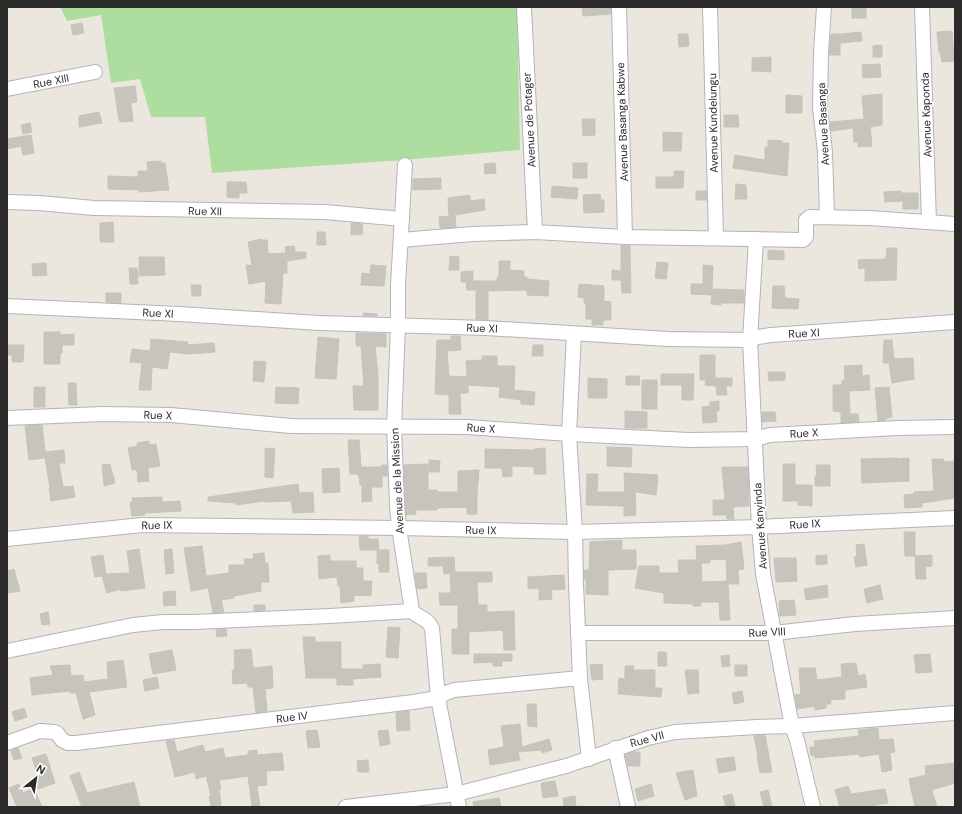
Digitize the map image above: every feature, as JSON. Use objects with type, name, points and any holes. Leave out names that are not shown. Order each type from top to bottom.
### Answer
[{"type":"street","name":"Avenue de Potager","points":[[524,7],[535,232]]},
{"type":"street","name":"Avenue Basanga Kabwe","points":[[619,7],[625,237]]},
{"type":"street","name":"Avenue Kundelungu","points":[[710,7],[716,238]]},
{"type":"street","name":"Avenue Basanga","points":[[824,7],[820,108],[825,152],[827,217]]},
{"type":"street","name":"Avenue Kaponda","points":[[922,7],[929,222]]},
{"type":"street","name":"Rue XIII","points":[[7,89],[95,72]]},
{"type":"street","name":"Avenue de la Mission","points":[[405,166],[398,284],[394,427],[396,498],[399,528],[412,611]]},
{"type":"street","name":"Rue XII","points":[[7,202],[39,203],[94,208],[326,212],[402,218]]},
{"type":"street","points":[[401,240],[473,234],[535,232],[625,237],[803,240],[806,237],[806,222],[808,218],[869,218],[955,224]]},
{"type":"street","name":"Avenue Kanyinda","points":[[756,239],[750,340],[759,527],[763,574],[792,726],[814,807]]},
{"type":"street","name":"Rue XI","points":[[7,306],[179,314],[319,324],[486,328],[668,339],[750,340],[758,336],[955,322]]},
{"type":"street","points":[[574,334],[568,434],[575,532],[580,678],[589,759]]},
{"type":"street","name":"Rue X","points":[[7,418],[103,414],[171,415],[291,426],[467,427],[689,440],[755,439],[770,435],[896,428],[955,427]]},
{"type":"street","name":"Rue IX","points":[[7,539],[142,525],[575,532],[759,527],[955,518]]},
{"type":"street","points":[[7,650],[133,625],[163,622],[330,616],[412,611],[426,620],[432,628],[438,698],[457,801]]},
{"type":"street","name":"Rue VIII","points":[[578,633],[774,633],[855,624],[955,618]]},
{"type":"street","name":"Rue IV","points":[[7,743],[46,730],[57,733],[65,742],[76,743],[413,702],[438,698],[446,692],[454,690],[580,678]]},
{"type":"street","name":"Rue VII","points":[[346,807],[457,801],[589,759],[615,748],[675,732],[792,726],[955,713]]},
{"type":"street","points":[[615,748],[628,807]]},
{"type":"green space","points":[[60,7],[517,7],[520,150],[404,160],[212,173],[205,117],[151,117],[140,79],[111,83],[101,15],[67,21]]},
{"type":"building","points":[[582,7],[611,7],[611,14],[583,16]]},
{"type":"building","points":[[852,7],[866,7],[866,18],[852,18]]},
{"type":"building","points":[[82,23],[84,33],[73,35],[71,25]]},
{"type":"building","points":[[952,31],[954,61],[942,62],[939,52],[937,32]]},
{"type":"building","points":[[861,32],[862,41],[840,43],[840,55],[829,55],[831,34]]},
{"type":"building","points":[[678,34],[688,34],[689,46],[679,47]]},
{"type":"building","points":[[882,45],[882,57],[873,57],[873,46]]},
{"type":"building","points":[[771,57],[771,72],[752,71],[752,58]]},
{"type":"building","points":[[880,64],[881,77],[863,78],[862,65]]},
{"type":"building","points":[[135,86],[137,102],[131,103],[133,121],[120,122],[114,88]]},
{"type":"building","points":[[882,94],[882,125],[870,127],[872,146],[858,147],[858,142],[854,142],[853,128],[831,131],[830,122],[864,119],[862,96]]},
{"type":"building","points":[[786,95],[802,96],[802,113],[786,113]]},
{"type":"building","points":[[99,112],[102,123],[79,127],[79,116]]},
{"type":"building","points":[[724,115],[738,115],[739,127],[724,127]]},
{"type":"building","points":[[582,119],[595,119],[595,135],[583,136]]},
{"type":"building","points":[[30,123],[32,132],[23,134],[21,125]]},
{"type":"building","points":[[663,132],[682,133],[681,151],[663,151]]},
{"type":"building","points":[[31,135],[34,153],[23,155],[21,146],[7,149],[7,139]]},
{"type":"building","points":[[768,140],[789,143],[787,176],[733,168],[735,155],[765,160],[765,147],[768,147]]},
{"type":"building","points":[[161,161],[161,163],[165,163],[169,190],[139,192],[139,190],[108,189],[108,176],[138,177],[138,171],[148,171],[147,162]]},
{"type":"building","points":[[495,163],[496,173],[485,174],[484,164]]},
{"type":"building","points":[[573,163],[587,163],[587,178],[573,178]]},
{"type":"building","points":[[674,171],[684,171],[683,188],[656,188],[656,177],[674,177]]},
{"type":"building","points":[[441,178],[441,189],[413,190],[413,179]]},
{"type":"building","points":[[227,182],[246,182],[247,193],[239,193],[239,198],[227,197]]},
{"type":"building","points":[[736,184],[746,185],[747,199],[735,199]]},
{"type":"building","points":[[552,186],[578,188],[577,199],[551,197]]},
{"type":"building","points":[[696,191],[706,191],[707,200],[696,200]]},
{"type":"building","points":[[901,191],[901,193],[918,193],[918,209],[903,209],[903,201],[885,202],[884,192]]},
{"type":"building","points":[[600,194],[601,200],[604,200],[604,212],[584,213],[583,195]]},
{"type":"building","points":[[470,195],[470,201],[484,199],[485,210],[449,216],[448,198]]},
{"type":"building","points":[[455,216],[456,227],[440,228],[439,217]]},
{"type":"building","points":[[113,222],[114,242],[100,242],[100,223]]},
{"type":"building","points":[[351,223],[362,224],[363,234],[351,235]]},
{"type":"building","points":[[317,232],[325,232],[326,245],[317,245]]},
{"type":"building","points":[[261,239],[267,240],[268,254],[286,253],[285,247],[294,246],[295,252],[306,252],[306,258],[287,261],[287,273],[283,273],[281,304],[265,303],[266,281],[249,284],[246,265],[252,266],[248,242]]},
{"type":"building","points":[[621,245],[630,246],[631,293],[622,293],[621,280],[612,280],[612,270],[621,271]]},
{"type":"building","points":[[887,248],[897,248],[896,280],[865,281],[865,268],[859,269],[858,260],[886,259]]},
{"type":"building","points":[[768,250],[784,251],[784,260],[768,259]]},
{"type":"building","points":[[450,256],[459,257],[459,270],[449,270]]},
{"type":"building","points":[[139,257],[164,257],[165,275],[139,276]]},
{"type":"building","points":[[499,261],[510,261],[510,270],[524,271],[524,277],[527,277],[527,279],[549,281],[548,296],[527,295],[527,290],[488,291],[488,320],[476,319],[476,290],[467,290],[466,282],[461,282],[461,272],[473,271],[473,281],[497,281],[497,277],[499,277]]},
{"type":"building","points":[[657,262],[668,263],[666,279],[655,278]]},
{"type":"building","points":[[46,263],[47,275],[33,276],[32,264]]},
{"type":"building","points":[[371,265],[386,266],[384,286],[361,285],[362,273],[370,274]]},
{"type":"building","points":[[703,265],[713,266],[712,289],[744,290],[744,303],[721,303],[721,305],[711,304],[712,295],[691,294],[691,284],[703,284]]},
{"type":"building","points":[[129,268],[137,268],[138,284],[130,284]]},
{"type":"building","points":[[579,284],[604,286],[604,301],[611,302],[611,320],[603,320],[603,325],[592,325],[592,319],[586,319],[586,303],[584,303],[584,298],[578,297]]},
{"type":"building","points":[[191,285],[201,285],[201,296],[192,296]]},
{"type":"building","points":[[773,286],[784,286],[785,298],[799,299],[798,309],[772,308]]},
{"type":"building","points":[[106,293],[121,293],[121,303],[106,302]]},
{"type":"building","points":[[364,313],[377,314],[377,316],[363,316]]},
{"type":"building","points":[[44,332],[60,332],[60,335],[74,334],[74,345],[62,345],[60,364],[44,364]]},
{"type":"building","points":[[356,333],[386,334],[386,347],[375,346],[378,376],[378,410],[354,410],[353,386],[364,386],[361,346],[356,346]]},
{"type":"building","points":[[451,336],[460,336],[461,350],[447,351],[449,376],[467,377],[466,361],[482,360],[482,356],[497,356],[497,366],[515,366],[514,390],[535,392],[534,405],[521,404],[521,400],[499,397],[500,387],[468,385],[468,393],[460,393],[461,414],[449,414],[449,395],[435,394],[437,340],[451,340]]},
{"type":"building","points":[[318,337],[339,339],[336,379],[315,378]]},
{"type":"building","points":[[151,339],[188,342],[187,345],[214,343],[215,352],[189,354],[170,352],[167,369],[152,367],[151,390],[139,390],[142,363],[130,362],[132,349],[150,351]]},
{"type":"building","points":[[884,340],[892,340],[894,359],[913,358],[914,379],[892,383],[889,363],[883,363]]},
{"type":"building","points":[[7,345],[24,345],[23,362],[12,362],[12,355],[7,355]]},
{"type":"building","points":[[533,345],[543,345],[543,356],[532,356]]},
{"type":"building","points":[[700,355],[715,355],[715,378],[732,378],[732,386],[726,386],[727,395],[717,395],[716,386],[705,385],[706,380],[700,380]]},
{"type":"building","points":[[254,361],[266,362],[264,382],[253,381]]},
{"type":"building","points":[[862,365],[862,376],[869,375],[870,390],[849,391],[850,414],[858,414],[859,422],[841,423],[841,412],[833,411],[833,385],[842,385],[842,380],[845,380],[844,366]]},
{"type":"building","points":[[768,372],[785,372],[785,380],[769,381]]},
{"type":"building","points":[[661,374],[694,374],[693,400],[682,400],[682,385],[661,385]]},
{"type":"building","points":[[626,376],[639,376],[640,385],[626,385]]},
{"type":"building","points":[[588,378],[607,379],[607,398],[588,398]]},
{"type":"building","points":[[642,380],[657,380],[657,409],[642,409]]},
{"type":"building","points":[[68,383],[76,383],[77,405],[69,405]]},
{"type":"building","points":[[34,387],[45,387],[45,407],[34,407]]},
{"type":"building","points":[[276,387],[299,388],[298,404],[275,403]]},
{"type":"building","points":[[889,387],[892,417],[886,418],[886,420],[878,421],[875,388]]},
{"type":"building","points":[[719,401],[719,411],[716,411],[717,422],[703,423],[702,407],[710,406],[710,402]]},
{"type":"building","points":[[625,411],[647,412],[647,428],[625,428]]},
{"type":"building","points":[[762,412],[775,412],[776,421],[762,422]]},
{"type":"building","points":[[42,425],[45,452],[64,450],[65,463],[59,463],[63,487],[73,486],[75,497],[51,501],[45,458],[29,460],[25,426]]},
{"type":"building","points":[[348,440],[359,440],[361,467],[381,467],[381,465],[387,465],[387,476],[382,476],[382,487],[371,487],[372,501],[362,502],[362,485],[360,485],[359,476],[357,474],[350,474]]},
{"type":"building","points":[[149,441],[149,445],[156,444],[160,466],[148,468],[149,481],[138,482],[137,470],[132,470],[128,448],[137,446],[137,443]]},
{"type":"building","points":[[607,447],[632,448],[631,467],[607,466]]},
{"type":"building","points":[[265,448],[275,449],[273,478],[265,477]]},
{"type":"building","points":[[545,448],[546,474],[534,474],[534,467],[512,466],[512,476],[503,477],[502,468],[485,468],[485,449],[534,450]]},
{"type":"building","points":[[909,458],[909,481],[862,483],[861,459]]},
{"type":"building","points":[[932,459],[943,459],[944,462],[955,461],[955,498],[922,503],[922,507],[905,508],[904,495],[914,494],[914,492],[934,491]]},
{"type":"building","points":[[429,460],[440,461],[439,472],[429,472]]},
{"type":"building","points":[[110,464],[115,483],[104,486],[102,465]]},
{"type":"building","points":[[428,464],[428,490],[437,490],[437,492],[458,492],[458,471],[479,470],[477,514],[467,514],[467,507],[437,508],[437,510],[416,510],[416,514],[406,515],[404,465]]},
{"type":"building","points":[[783,464],[795,464],[795,485],[812,485],[812,506],[798,505],[798,501],[783,501]]},
{"type":"building","points":[[816,465],[830,465],[830,486],[815,486],[815,476],[817,476]]},
{"type":"building","points":[[722,467],[748,467],[749,506],[733,507],[734,519],[727,519],[726,515],[713,515],[713,500],[725,500]]},
{"type":"building","points":[[339,468],[340,492],[323,493],[322,469]]},
{"type":"building","points":[[624,473],[658,475],[656,495],[635,492],[636,515],[624,516],[624,506],[586,505],[587,474],[598,474],[597,492],[625,492]]},
{"type":"building","points":[[298,484],[299,493],[313,492],[314,512],[293,513],[291,501],[265,501],[236,505],[236,503],[208,501],[208,497]]},
{"type":"building","points":[[162,497],[162,502],[180,501],[181,511],[144,513],[145,515],[132,516],[130,503],[133,501],[132,498]]},
{"type":"building","points":[[904,532],[915,532],[915,556],[905,556]]},
{"type":"building","points":[[359,536],[368,536],[368,539],[378,539],[379,550],[360,550]]},
{"type":"building","points":[[622,540],[622,550],[636,550],[636,569],[608,570],[608,595],[586,594],[586,579],[584,579],[584,570],[589,570],[590,542]]},
{"type":"building","points":[[741,542],[744,569],[738,570],[739,584],[728,584],[730,620],[720,620],[719,602],[701,602],[701,606],[693,606],[693,604],[664,603],[664,593],[635,588],[639,566],[659,566],[659,573],[679,573],[678,560],[697,560],[696,546],[726,545]],"holes":[[[726,559],[727,581],[702,582],[701,563],[710,563],[709,560]]]},
{"type":"building","points":[[864,544],[867,565],[856,567],[854,557],[857,557],[856,545]]},
{"type":"building","points":[[202,546],[206,576],[229,573],[229,565],[245,565],[244,559],[254,559],[253,554],[264,553],[265,563],[268,563],[269,582],[261,582],[261,591],[221,600],[224,612],[213,613],[208,588],[191,591],[184,548]]},
{"type":"building","points":[[139,549],[145,588],[121,591],[121,589],[107,593],[102,576],[95,577],[91,557],[103,555],[106,574],[130,573],[127,551]]},
{"type":"building","points":[[172,549],[174,573],[166,574],[164,550]]},
{"type":"building","points":[[377,550],[389,550],[389,572],[379,572],[379,564],[377,564]]},
{"type":"building","points":[[330,555],[330,561],[356,561],[356,568],[363,568],[363,581],[372,581],[371,596],[354,595],[354,601],[341,603],[340,586],[338,586],[337,577],[319,579],[318,556]]},
{"type":"building","points":[[827,555],[827,564],[816,565],[816,556]]},
{"type":"building","points":[[932,555],[932,566],[925,567],[926,579],[916,579],[915,556]]},
{"type":"building","points":[[454,557],[455,572],[492,572],[492,582],[477,582],[478,605],[487,605],[487,612],[514,611],[515,650],[504,650],[503,630],[469,632],[469,654],[452,654],[452,629],[458,629],[458,605],[440,605],[439,593],[451,593],[450,573],[444,574],[443,566],[428,566],[428,558]]},
{"type":"building","points":[[774,558],[796,558],[797,581],[776,582]]},
{"type":"building","points":[[14,569],[20,591],[8,593],[7,571]]},
{"type":"building","points":[[415,573],[426,573],[427,588],[417,589]]},
{"type":"building","points":[[564,575],[565,589],[551,590],[552,599],[539,600],[539,588],[528,589],[528,577]]},
{"type":"building","points":[[827,585],[828,597],[806,600],[804,589]]},
{"type":"building","points":[[880,585],[883,599],[867,603],[864,589]]},
{"type":"building","points":[[175,591],[176,605],[164,606],[163,592]]},
{"type":"building","points":[[794,600],[796,615],[780,616],[779,601]]},
{"type":"building","points":[[254,605],[265,605],[265,610],[254,611]]},
{"type":"building","points":[[48,612],[50,624],[42,625],[40,614]]},
{"type":"building","points":[[388,627],[400,628],[398,658],[386,657]]},
{"type":"building","points":[[226,629],[227,636],[217,637],[216,630]]},
{"type":"building","points":[[303,637],[315,637],[315,642],[341,642],[341,669],[363,669],[363,665],[380,664],[381,677],[353,679],[353,685],[337,685],[337,678],[306,678]]},
{"type":"building","points":[[251,649],[253,668],[272,666],[273,688],[265,689],[267,711],[256,713],[253,687],[248,687],[247,683],[233,684],[232,670],[235,670],[234,650]]},
{"type":"building","points":[[172,650],[176,670],[153,674],[149,654]]},
{"type":"building","points":[[658,652],[666,652],[667,666],[658,666]]},
{"type":"building","points":[[474,654],[512,654],[512,661],[502,661],[502,666],[493,666],[493,662],[474,663]]},
{"type":"building","points":[[930,654],[932,672],[916,673],[914,655]]},
{"type":"building","points":[[729,655],[730,666],[722,667],[721,656]]},
{"type":"building","points":[[123,660],[127,687],[89,692],[95,715],[83,719],[76,693],[70,693],[70,691],[32,695],[30,678],[53,675],[50,666],[70,665],[71,676],[83,675],[84,682],[108,679],[107,662]]},
{"type":"building","points":[[856,663],[858,676],[865,674],[867,687],[845,690],[845,699],[830,700],[831,704],[826,704],[826,708],[815,710],[815,706],[797,709],[795,695],[801,694],[799,668],[815,668],[817,680],[842,677],[841,664]]},
{"type":"building","points":[[602,664],[603,679],[592,680],[590,665]]},
{"type":"building","points":[[735,665],[747,665],[747,676],[735,676]]},
{"type":"building","points":[[625,666],[634,666],[633,670],[655,670],[655,688],[662,688],[661,697],[618,694],[619,678],[625,679]]},
{"type":"building","points":[[685,670],[698,670],[699,693],[688,694]]},
{"type":"building","points":[[157,677],[159,688],[145,691],[143,680]]},
{"type":"building","points":[[742,691],[744,702],[734,704],[732,693]]},
{"type":"building","points":[[527,704],[536,704],[537,727],[528,726]]},
{"type":"building","points":[[24,708],[27,717],[15,721],[12,712]]},
{"type":"building","points":[[409,711],[410,730],[397,731],[396,713]]},
{"type":"building","points":[[520,724],[522,747],[549,739],[552,750],[542,753],[541,750],[518,752],[520,760],[490,765],[488,750],[504,747],[501,726]]},
{"type":"building","points":[[878,728],[879,740],[893,739],[895,752],[890,753],[892,770],[882,772],[879,754],[860,757],[859,754],[815,758],[814,755],[811,756],[810,747],[815,747],[814,741],[859,736],[858,730]]},
{"type":"building","points":[[317,730],[320,747],[308,748],[306,731]]},
{"type":"building","points":[[388,730],[390,744],[380,746],[378,731]]},
{"type":"building","points":[[765,735],[772,772],[760,773],[754,736]]},
{"type":"building","points":[[174,740],[177,752],[203,745],[205,752],[223,748],[225,758],[248,755],[248,751],[257,750],[257,755],[282,753],[284,770],[266,771],[267,785],[257,786],[260,807],[252,807],[248,776],[219,780],[221,789],[219,789],[221,805],[211,806],[209,796],[211,796],[206,776],[196,779],[195,772],[175,777],[166,741]]},
{"type":"building","points":[[18,748],[22,758],[14,760],[11,751]]},
{"type":"building","points":[[632,752],[640,752],[640,766],[628,766],[625,755]]},
{"type":"building","points":[[46,754],[55,783],[38,789],[34,776],[38,775],[32,758]]},
{"type":"building","points":[[734,757],[736,770],[719,773],[716,759]]},
{"type":"building","points":[[368,760],[369,772],[358,772],[357,761]]},
{"type":"building","points":[[955,763],[955,783],[932,790],[937,807],[915,807],[909,779],[926,775],[925,766]]},
{"type":"building","points":[[693,770],[697,796],[685,800],[676,773]]},
{"type":"building","points":[[79,772],[87,793],[134,782],[140,807],[82,807],[70,776]]},
{"type":"building","points":[[555,781],[558,796],[543,798],[541,783]]},
{"type":"building","points":[[19,784],[23,793],[34,788],[42,807],[17,807],[9,788]]},
{"type":"building","points":[[651,784],[654,796],[638,801],[635,789]]},
{"type":"building","points":[[848,786],[851,794],[885,789],[888,803],[863,807],[840,807],[835,790]]},
{"type":"building","points":[[768,790],[772,807],[764,807],[760,792]]},
{"type":"building","points":[[732,794],[735,807],[726,807],[723,796]]},
{"type":"building","points":[[575,796],[576,807],[564,807],[563,798]]},
{"type":"building","points":[[499,798],[501,807],[474,807],[473,802]]}]
